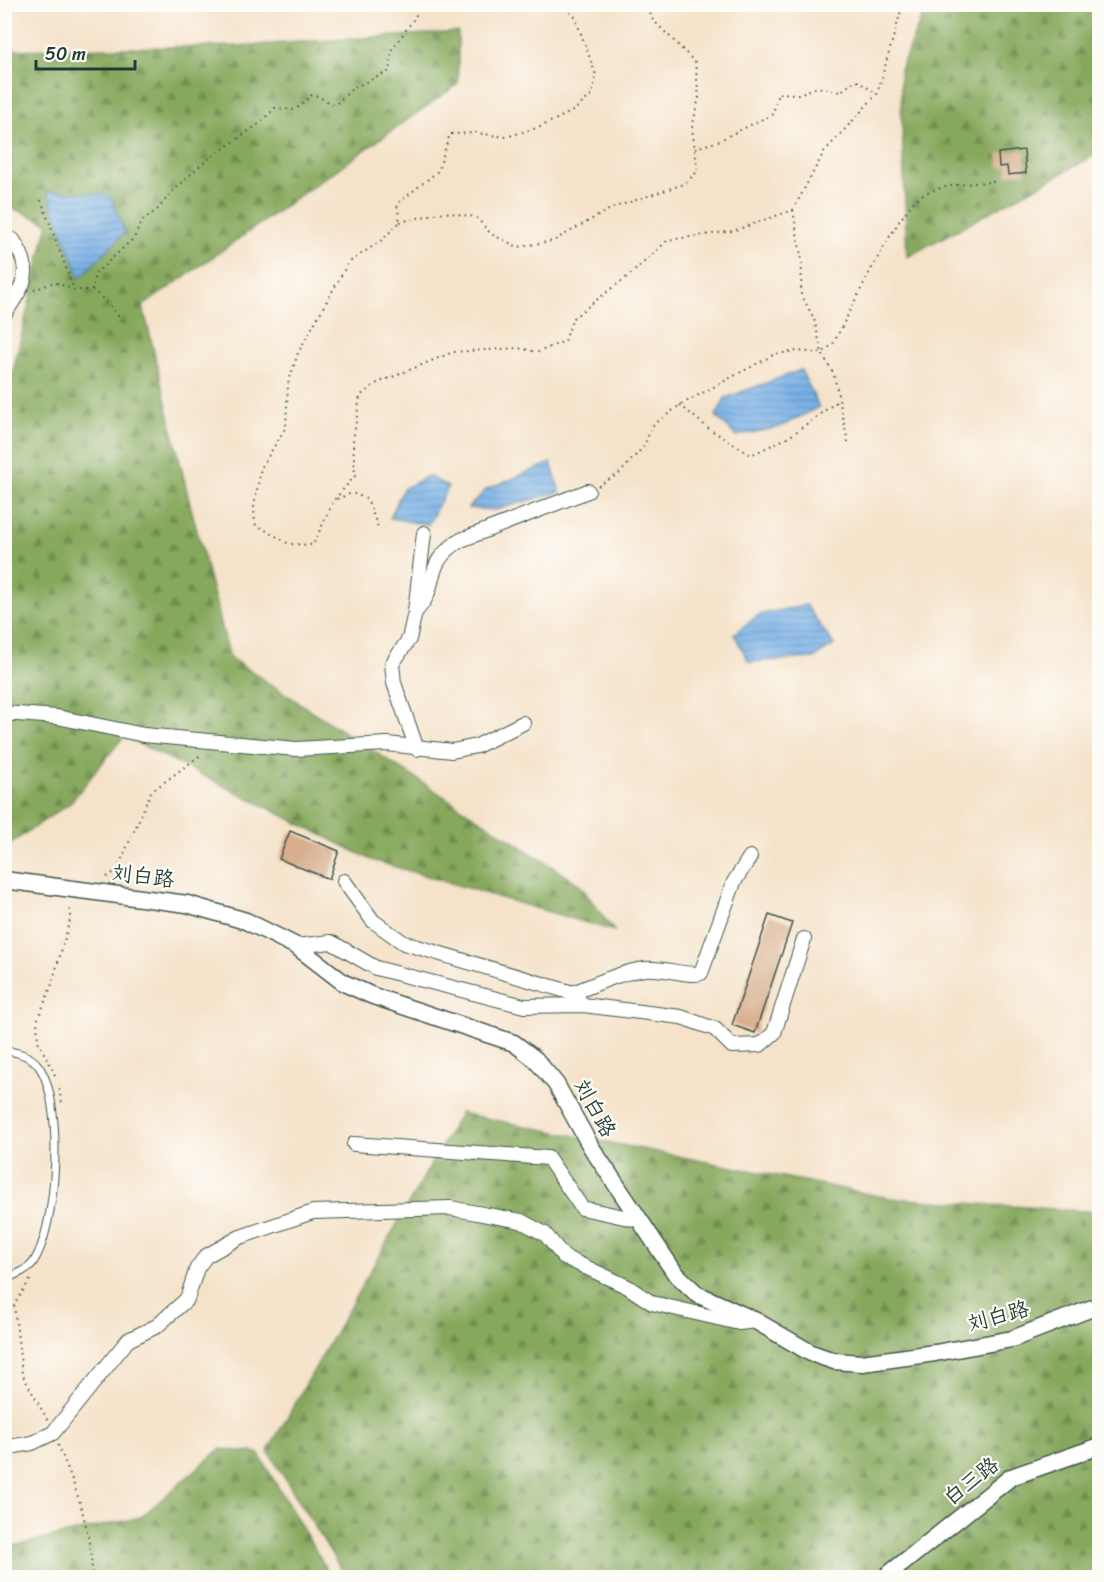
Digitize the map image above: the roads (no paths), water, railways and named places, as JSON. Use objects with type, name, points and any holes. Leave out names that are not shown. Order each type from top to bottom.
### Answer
[{"type":"street","points":[[4,237],[13,240],[26,259],[23,286],[4,315]]},
{"type":"street","points":[[415,612],[426,601],[436,560],[446,549],[461,540],[588,492]]},
{"type":"street","points":[[417,749],[394,683],[392,664],[409,639],[415,612],[424,533]]},
{"type":"street","points":[[4,713],[57,717],[144,735],[296,749],[387,744],[452,751],[477,746],[523,723]]},
{"type":"street","points":[[573,993],[645,969],[673,969],[693,975],[701,973],[734,882],[750,857]]},
{"type":"street","name":"刘白路","points":[[4,880],[114,896],[141,897],[196,907],[246,921],[296,946],[344,983],[374,996],[514,1043],[534,1059],[556,1084],[591,1147],[675,1273],[697,1294],[756,1321],[811,1353],[834,1361],[862,1363],[1012,1339],[1100,1305]]},
{"type":"street","points":[[344,881],[374,921],[404,943],[573,993],[583,1005]]},
{"type":"street","points":[[296,946],[331,942],[376,968],[524,1006],[583,1005],[681,1017],[714,1029],[732,1046],[760,1045],[774,1033],[804,939]]},
{"type":"street","points":[[354,1144],[548,1158],[582,1208],[638,1220]]},
{"type":"street","points":[[4,1448],[32,1443],[53,1433],[128,1340],[157,1326],[188,1299],[197,1268],[206,1256],[240,1237],[313,1212],[450,1208],[520,1221],[545,1234],[564,1257],[628,1287],[652,1303],[739,1323],[756,1321]]},
{"type":"street","name":"白三路","points":[[884,1578],[1011,1477],[1100,1446]]},
{"type":"lane","points":[[4,1050],[17,1052],[36,1062],[44,1074],[50,1088],[56,1147],[49,1222],[32,1264],[16,1275],[4,1279]]},
{"type":"water","points":[[47,191],[110,195],[125,232],[80,278]]},
{"type":"water","points":[[801,370],[819,407],[780,427],[736,436],[716,416],[725,398]]},
{"type":"water","points":[[551,463],[560,492],[495,510],[468,508],[487,489]]},
{"type":"water","points":[[428,476],[448,487],[428,525],[390,518],[403,489]]},
{"type":"water","points":[[806,605],[834,645],[814,658],[749,662],[734,634],[759,615]]}]
